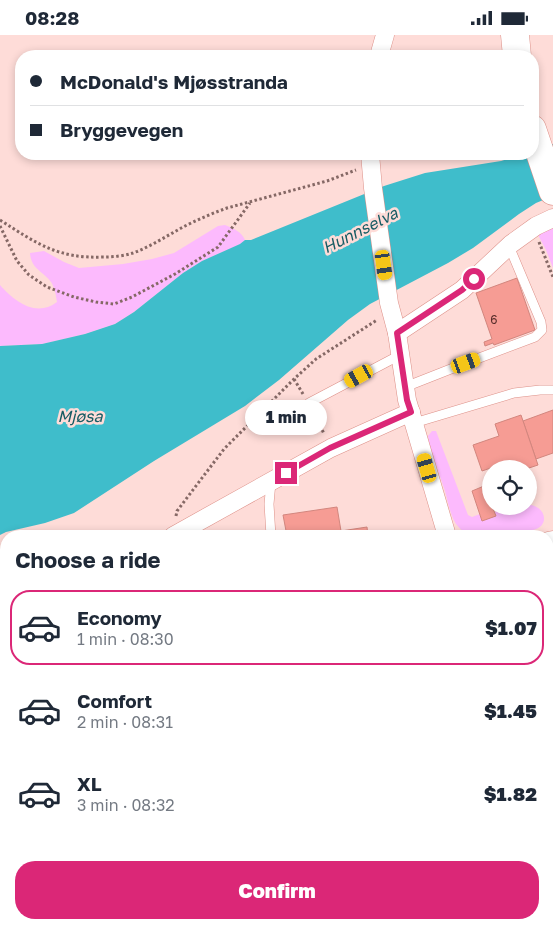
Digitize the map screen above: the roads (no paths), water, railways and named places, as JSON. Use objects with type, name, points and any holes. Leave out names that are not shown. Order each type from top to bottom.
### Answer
[{"type":"highway","points":[[515,35],[516,50]]},
{"type":"highway","points":[[539,150],[553,191]]},
{"type":"street","points":[[381,50],[386,35]]},
{"type":"street","points":[[370,160],[390,307],[397,333],[407,400],[445,530]]},
{"type":"street","points":[[397,333],[462,290],[509,246],[536,225],[553,218]]},
{"type":"street","points":[[184,530],[330,448],[412,418]]},
{"type":"lane","points":[[405,387],[535,337],[542,330],[541,322],[509,246]]},
{"type":"lane","points":[[309,403],[400,355]]},
{"type":"lane","points":[[412,418],[514,393],[553,390]]},
{"type":"lane","points":[[271,481],[269,504],[271,530]]},
{"type":"water","points":[[553,144],[553,196],[536,203],[473,248],[448,263],[370,304],[348,320],[279,380],[245,406],[154,461],[74,513],[45,523],[15,530],[0,530],[0,346],[42,344],[85,334],[115,324],[134,312],[183,273],[202,261],[245,240],[251,240],[384,186],[425,173],[504,160],[539,160],[539,149]]},
{"type":"water label","name":"Hunnselva","points":[[360,230]]},
{"type":"water label","name":"Mjøsa","points":[[80,416]]}]
